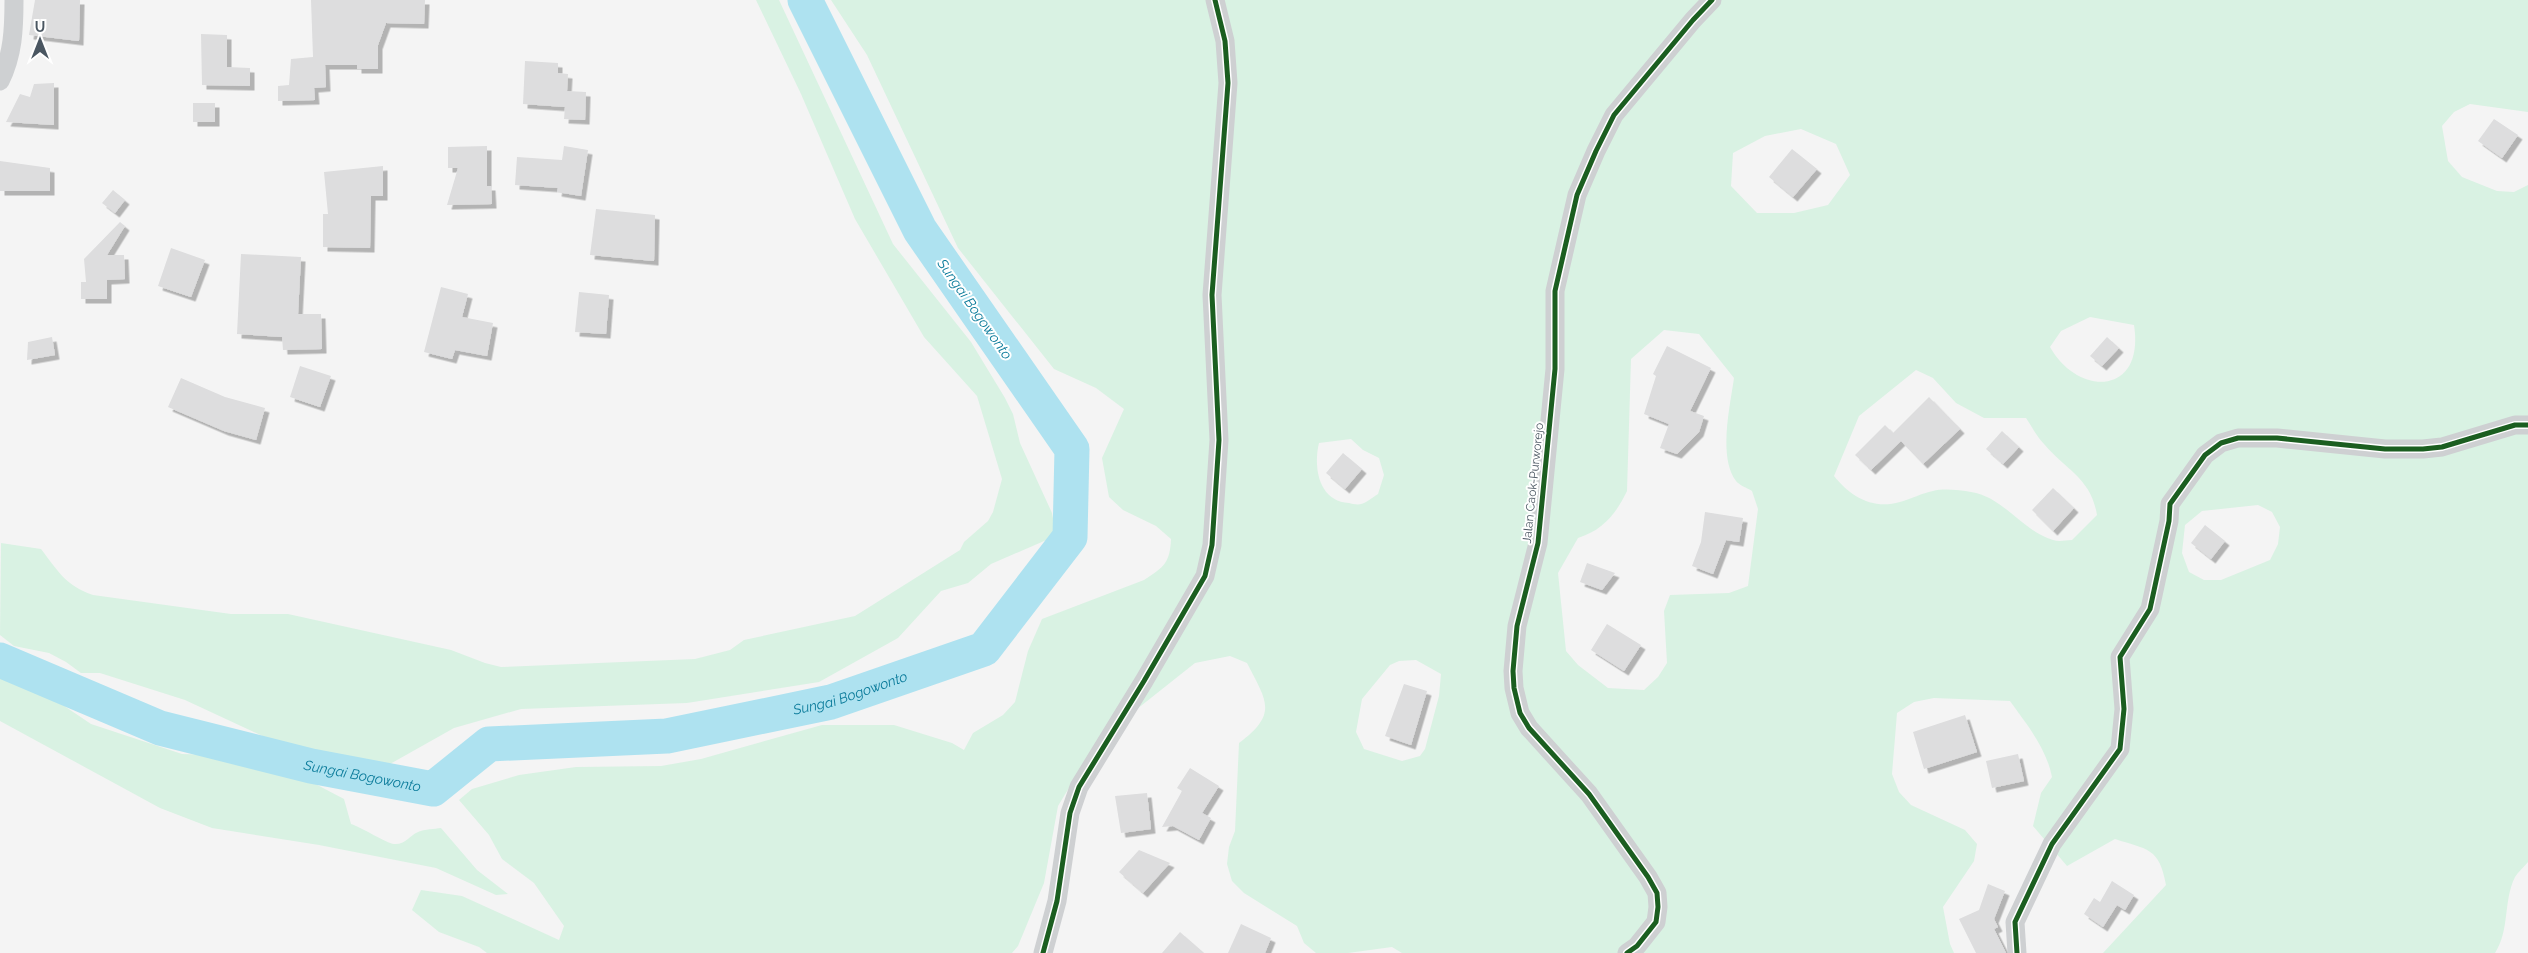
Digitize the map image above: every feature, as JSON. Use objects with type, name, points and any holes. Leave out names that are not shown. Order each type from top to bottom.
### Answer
[{"type":"street","points":[[0,81],[10,58],[14,38],[14,0]]},
{"type":"street","points":[[1043,953],[1057,901],[1070,813],[1079,787],[1205,576],[1212,545],[1219,440],[1212,295],[1228,83],[1225,41],[1215,0]]},
{"type":"street","name":"Jalan Caok-Purworejo","points":[[1632,950],[1656,922],[1657,893],[1648,877],[1589,794],[1529,728],[1520,713],[1513,671],[1517,626],[1538,543],[1555,369],[1555,291],[1577,195],[1614,116],[1693,20],[1712,0]]},
{"type":"street","points":[[2017,953],[2015,922],[2052,844],[2120,749],[2124,709],[2120,656],[2150,608],[2169,521],[2170,504],[2205,454],[2221,443],[2248,438],[2277,438],[2423,450],[2442,447],[2515,425],[2528,425]]},
{"type":"green space","points":[[756,0],[779,0],[893,244],[971,342],[1005,398],[1013,414],[1020,443],[1052,513],[1055,530],[1051,538],[991,564],[968,583],[941,591],[898,638],[819,682],[687,703],[521,709],[454,728],[390,764],[328,757],[282,745],[185,700],[100,673],[81,673],[49,653],[14,646],[0,635],[1,543],[41,549],[63,577],[76,587],[93,595],[231,614],[288,614],[451,650],[501,667],[695,659],[730,650],[744,640],[855,616],[960,550],[964,542],[988,521],[993,512],[1002,479],[977,396],[924,337],[855,219],[801,94]]},
{"type":"green space","points":[[831,0],[2528,0],[2528,112],[2470,104],[2454,112],[2442,126],[2448,161],[2462,177],[2497,191],[2514,192],[2528,185],[2528,862],[2516,875],[2511,886],[2500,944],[2495,953],[2103,953],[2166,885],[2160,863],[2144,848],[2115,839],[2067,866],[2033,826],[2041,793],[2052,777],[2041,746],[2010,701],[1934,698],[1914,702],[1897,713],[1892,774],[1899,792],[1911,805],[1965,830],[1977,844],[1974,861],[1943,907],[1950,944],[1954,953],[1402,953],[1392,947],[1348,953],[1316,953],[1304,943],[1297,926],[1244,893],[1232,881],[1227,864],[1229,847],[1235,831],[1239,743],[1252,733],[1260,723],[1264,715],[1265,706],[1259,687],[1247,663],[1230,656],[1195,663],[1098,740],[1058,806],[1044,883],[1018,946],[1012,953],[487,953],[479,947],[439,932],[412,910],[421,890],[462,896],[559,940],[564,926],[534,883],[502,859],[489,835],[459,800],[472,789],[519,775],[576,767],[661,766],[701,759],[822,725],[894,725],[952,743],[964,750],[973,733],[1003,715],[1015,702],[1028,651],[1042,619],[1144,580],[1165,564],[1169,554],[1171,539],[1156,526],[1123,510],[1109,497],[1102,458],[1124,409],[1096,388],[1054,369],[958,248],[867,55]],"holes":[[[1801,129],[1836,144],[1850,175],[1828,205],[1794,213],[1757,213],[1731,186],[1733,153],[1765,136]],[[2090,317],[2134,325],[2135,348],[2129,365],[2120,376],[2107,381],[2092,381],[2076,375],[2062,363],[2050,347],[2061,331]],[[1664,330],[1699,334],[1734,378],[1728,417],[1726,445],[1728,459],[1736,481],[1752,491],[1758,509],[1748,586],[1729,593],[1670,595],[1664,611],[1667,663],[1658,677],[1644,690],[1608,688],[1578,665],[1566,651],[1558,573],[1578,538],[1602,526],[1613,514],[1627,491],[1631,359]],[[1916,370],[1933,378],[1956,403],[1984,418],[2026,418],[2041,441],[2083,483],[2094,502],[2097,515],[2072,540],[2055,541],[2042,536],[1993,500],[1983,495],[1962,491],[1937,490],[1890,504],[1871,503],[1862,500],[1847,490],[1834,476],[1859,416]],[[1351,439],[1363,450],[1379,458],[1384,475],[1378,494],[1358,504],[1339,501],[1331,496],[1320,482],[1317,453],[1319,443]],[[2258,505],[2272,512],[2280,527],[2278,544],[2270,560],[2221,580],[2204,580],[2189,572],[2182,553],[2185,525],[2202,511]],[[1416,660],[1441,674],[1439,696],[1425,749],[1420,756],[1402,761],[1364,749],[1356,732],[1362,699],[1390,665],[1399,661]]]},
{"type":"green space","points":[[0,669],[30,683],[91,724],[182,754],[214,755],[281,766],[344,799],[351,824],[390,843],[398,844],[418,832],[441,828],[477,870],[508,894],[496,895],[436,868],[319,845],[212,828],[160,808],[0,721]]},
{"type":"building","points":[[35,0],[80,0],[79,41],[29,35]]},
{"type":"building","points":[[311,0],[425,0],[424,24],[386,23],[378,45],[378,69],[357,69],[357,65],[325,65],[326,87],[314,88],[315,100],[278,101],[278,86],[289,85],[291,59],[313,57]]},
{"type":"building","points":[[201,34],[227,35],[227,67],[250,68],[250,86],[202,85]]},
{"type":"building","points":[[525,61],[558,63],[558,73],[568,74],[567,91],[586,92],[585,120],[564,119],[565,107],[523,104]]},
{"type":"building","points":[[54,83],[54,125],[6,122],[20,94],[30,97],[34,84]]},
{"type":"building","points":[[193,103],[215,103],[215,122],[193,122]]},
{"type":"building","points":[[2494,119],[2518,135],[2502,158],[2478,141]]},
{"type":"building","points":[[487,146],[487,186],[491,186],[492,204],[447,205],[458,168],[448,168],[448,147]]},
{"type":"building","points":[[564,146],[588,150],[581,196],[557,192],[558,188],[515,185],[517,157],[562,160]]},
{"type":"building","points":[[1792,149],[1817,169],[1793,197],[1769,177]]},
{"type":"building","points":[[0,161],[50,168],[50,191],[0,191]]},
{"type":"building","points":[[383,166],[383,196],[371,196],[370,248],[323,247],[323,214],[328,214],[324,172]]},
{"type":"building","points":[[113,190],[125,200],[115,213],[102,203]]},
{"type":"building","points":[[596,209],[655,215],[654,261],[590,255]]},
{"type":"building","points":[[120,222],[125,226],[107,255],[124,255],[125,279],[107,280],[107,299],[81,299],[81,282],[86,282],[84,259]]},
{"type":"building","points":[[171,248],[205,260],[191,297],[158,286]]},
{"type":"building","points":[[241,254],[301,257],[298,314],[321,314],[322,349],[283,350],[282,337],[237,334]]},
{"type":"building","points":[[441,287],[468,294],[462,317],[493,323],[487,356],[455,350],[452,359],[424,352]]},
{"type":"building","points":[[579,292],[609,295],[606,334],[575,332]]},
{"type":"building","points":[[52,337],[55,355],[27,360],[28,342]]},
{"type":"building","points":[[2107,337],[2119,348],[2102,366],[2090,356]]},
{"type":"building","points":[[1667,346],[1711,368],[1690,411],[1704,416],[1699,432],[1677,454],[1660,448],[1669,424],[1644,414],[1656,376],[1653,374]]},
{"type":"building","points":[[300,366],[331,376],[320,407],[290,397]]},
{"type":"building","points":[[181,378],[225,397],[265,408],[256,440],[224,431],[168,407]]},
{"type":"building","points":[[1929,397],[1960,429],[1923,464],[1901,441],[1871,470],[1855,455],[1885,425],[1893,433]]},
{"type":"building","points":[[2002,431],[2019,447],[2003,464],[1986,449]]},
{"type":"building","points":[[1343,453],[1362,469],[1345,489],[1326,473]]},
{"type":"building","points":[[2053,488],[2074,508],[2053,531],[2032,510]]},
{"type":"building","points":[[1705,512],[1743,518],[1739,542],[1726,540],[1713,574],[1692,566],[1701,542]]},
{"type":"building","points":[[2205,525],[2225,541],[2211,559],[2191,543]]},
{"type":"building","points":[[1587,563],[1615,573],[1602,590],[1580,582]]},
{"type":"building","points":[[1607,624],[1641,645],[1624,671],[1591,650]]},
{"type":"building","points":[[1404,684],[1427,691],[1411,745],[1385,736]]},
{"type":"building","points":[[1965,715],[1977,752],[1924,769],[1913,732]]},
{"type":"building","points":[[2018,754],[2024,781],[1992,788],[1986,761]]},
{"type":"building","points":[[1190,768],[1219,786],[1202,813],[1211,818],[1199,840],[1173,826],[1162,827],[1182,791],[1177,788]]},
{"type":"building","points":[[1147,793],[1151,829],[1121,833],[1115,796]]},
{"type":"building","points":[[1139,850],[1170,863],[1143,893],[1119,872]]},
{"type":"building","points":[[2112,881],[2134,895],[2125,910],[2117,905],[2103,927],[2084,914],[2094,898],[2100,902]]},
{"type":"building","points":[[1988,884],[2005,891],[1994,919],[1998,927],[1994,929],[2006,953],[1976,953],[1959,919],[1979,910]]},
{"type":"building","points":[[1241,924],[1271,938],[1265,953],[1228,953]]},
{"type":"building","points":[[1180,932],[1204,953],[1162,953]]},
{"type":"waterway","name":"Sungai Bogowonto","points":[[0,660],[160,728],[311,766],[433,789],[489,744],[667,736],[831,702],[984,649],[1070,537],[1072,449],[920,230],[805,0]]},
{"type":"cycle path","points":[[1043,953],[1057,901],[1070,813],[1079,787],[1205,576],[1212,545],[1219,440],[1212,295],[1228,83],[1225,41],[1215,0]]},
{"type":"cycle path","points":[[1627,953],[1637,946],[1656,922],[1657,893],[1648,877],[1589,794],[1529,728],[1520,713],[1514,688],[1513,671],[1517,626],[1538,543],[1555,369],[1555,291],[1577,195],[1614,115],[1712,0]]},
{"type":"cycle path","points":[[2017,953],[2015,922],[2052,844],[2120,749],[2124,709],[2120,657],[2150,609],[2169,521],[2170,504],[2205,455],[2221,443],[2238,438],[2277,438],[2385,449],[2423,449],[2442,447],[2515,425],[2528,425]]}]
